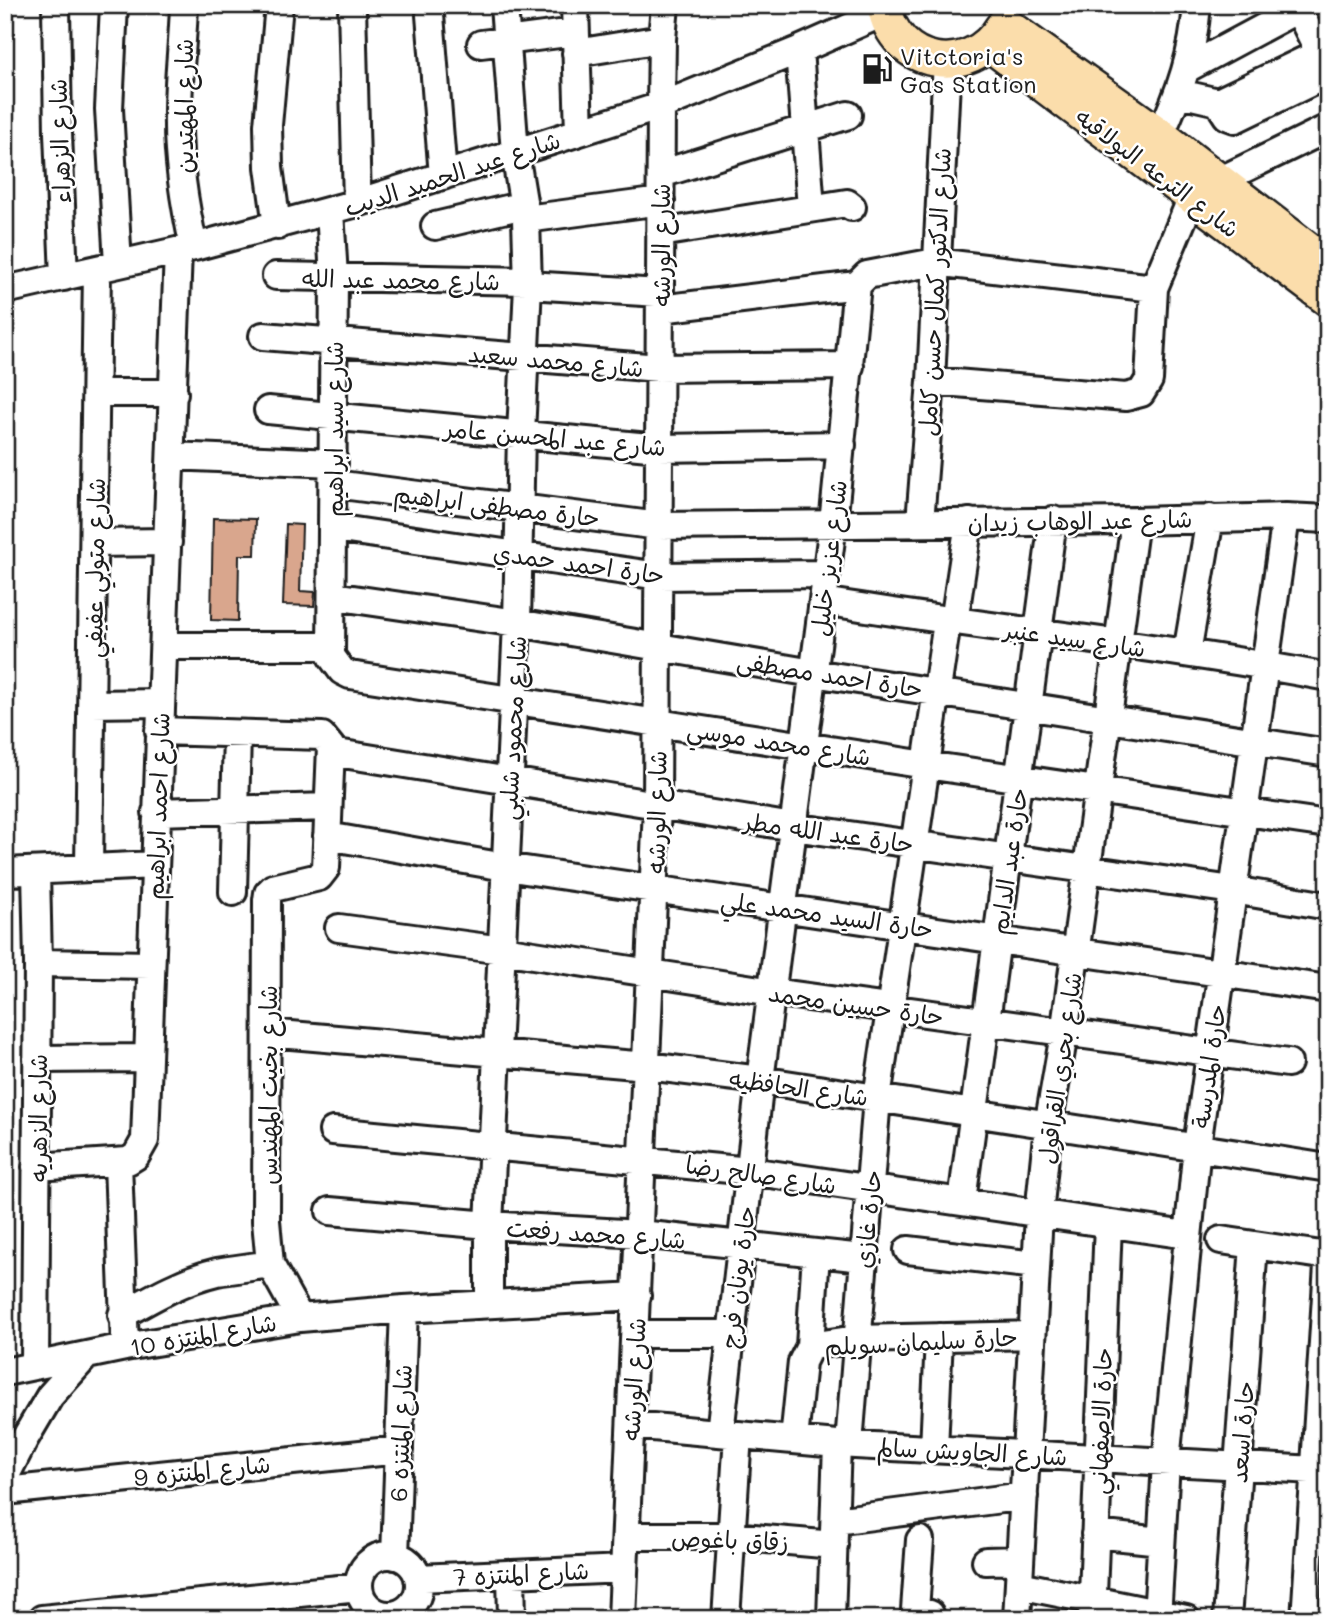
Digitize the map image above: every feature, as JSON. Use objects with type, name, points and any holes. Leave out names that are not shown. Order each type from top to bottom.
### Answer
[{"type":"main road","points":[[884,9],[890,26],[906,46],[929,58],[947,61],[969,57],[1001,25]]},
{"type":"main road","name":"شارع الترعه البولاقيه","points":[[1001,25],[1160,135],[1206,189],[1328,265]]},
{"type":"main road","name":"شارع الترعه البولاقيه","points":[[1001,25],[1206,189],[1328,299]]},
{"type":"street","name":"شارع الزهراء","points":[[57,5],[58,133],[64,277]]},
{"type":"street","name":"شارع متولي عفيفي","points":[[89,867],[96,393],[108,267],[109,109],[114,5]]},
{"type":"street","name":"شارع المهتدين","points":[[184,5],[178,142],[186,210],[186,249]]},
{"type":"street","points":[[277,226],[269,167],[268,125],[279,5]]},
{"type":"street","points":[[352,5],[357,203]]},
{"type":"street","name":"شارع محمود شلبي","points":[[489,1304],[489,1225],[514,699],[527,283],[525,212],[494,42],[503,5]]},
{"type":"street","points":[[575,5],[579,132]]},
{"type":"street","name":"شارع الورشه","points":[[622,1619],[655,889],[661,106],[665,5]]},
{"type":"street","points":[[1160,135],[1184,80],[1194,35],[1197,5]]},
{"type":"street","points":[[1297,7],[1325,65],[1222,109],[1184,80],[1297,7]]},
{"type":"street","name":"شارع عبد الحميد الديب","points":[[5,290],[277,226],[443,176],[661,106],[799,50],[884,9]]},
{"type":"street","points":[[430,15],[443,176]]},
{"type":"street","points":[[494,42],[576,43],[662,39]]},
{"type":"street","points":[[799,50],[811,208]]},
{"type":"street","name":"شارع الدكتور كمال حسن كامل","points":[[920,522],[947,61]]},
{"type":"street","points":[[661,174],[848,115]]},
{"type":"street","points":[[930,382],[1134,397],[1147,387],[1149,380],[1154,288],[1206,189],[1328,128]]},
{"type":"street","points":[[435,226],[525,212],[661,201]]},
{"type":"street","points":[[660,233],[847,203],[852,207]]},
{"type":"street","name":"شارع سيد ابراهيم","points":[[330,211],[334,277],[331,646]]},
{"type":"street","name":"شارع احمد ابراهيم","points":[[118,1163],[136,1156],[145,1140],[167,541],[174,393],[186,249]]},
{"type":"street","points":[[857,285],[867,275],[935,262],[1154,288]]},
{"type":"street","name":"شارع محمد عبد الله","points":[[276,276],[527,283],[660,301],[857,285]]},
{"type":"street","name":"شارع عزيز خليل","points":[[760,1080],[833,524],[857,285]]},
{"type":"street","name":"شارع محمد سعيد","points":[[263,337],[659,368],[850,366]]},
{"type":"street","points":[[96,393],[174,393]]},
{"type":"street","name":"شارع عبد المحسن عامر","points":[[268,410],[659,448],[842,445]]},
{"type":"street","name":"حارة مصطفى ابراهيم","points":[[171,456],[334,473],[520,507],[659,526],[833,524]]},
{"type":"street","name":"شارع عبد الوهاب زيدان","points":[[833,524],[1286,517],[1328,519]]},
{"type":"street","name":"حارة المدرسة","points":[[1157,1616],[1166,1462],[1197,1146],[1286,517]]},
{"type":"street","points":[[1187,653],[1210,518]]},
{"type":"street","name":"حارة عبد الدايم","points":[[962,1201],[1053,520]]},
{"type":"street","name":"شارع بحري القراقول","points":[[1017,1619],[1039,1214],[1048,1126],[1064,1034],[1135,521]]},
{"type":"street","name":"حارة غازي","points":[[831,1619],[834,1533],[856,1339],[877,1098],[937,691],[969,522]]},
{"type":"street","name":"حارة احمد حمدي","points":[[334,528],[659,576],[826,574]]},
{"type":"street","points":[[94,543],[167,541]]},
{"type":"street","name":"حارة احمد مصطفى","points":[[333,596],[517,622],[813,673],[1328,753]]},
{"type":"street","name":"شارع سيد عنبر","points":[[823,601],[951,622],[1187,653],[1328,677]]},
{"type":"street","points":[[163,646],[331,646]]},
{"type":"street","name":"شارع محمد موسي","points":[[331,646],[335,665],[350,675],[804,747],[1328,824]]},
{"type":"street","points":[[92,704],[161,703]]},
{"type":"street","points":[[159,731],[322,736],[329,742],[331,752],[327,836]]},
{"type":"street","points":[[233,892],[237,734]]},
{"type":"street","name":"حارة عبد الله مطر","points":[[331,752],[657,806],[1328,906]]},
{"type":"street","points":[[156,812],[328,807]]},
{"type":"street","name":"حارة السيد محمد علي","points":[[327,836],[505,867],[1328,989]]},
{"type":"street","name":"شارع بخيت المهندس","points":[[300,1318],[271,1264],[266,1221],[268,893],[279,886],[319,877],[326,868],[327,836]]},
{"type":"street","points":[[5,872],[155,865]]},
{"type":"street","name":"شارع الزهريه","points":[[35,1365],[38,963],[36,871]]},
{"type":"street","name":"حارة حسين محمد","points":[[340,928],[1064,1034],[1288,1063]]},
{"type":"street","points":[[38,963],[151,965]]},
{"type":"street","name":"شارع الحافظيه","points":[[268,1033],[647,1066],[760,1080],[1328,1168]]},
{"type":"street","points":[[37,1059],[147,1058]]},
{"type":"street","name":"حارة يونان فرج","points":[[726,1619],[732,1536],[729,1434],[731,1334],[760,1080]]},
{"type":"street","name":"شارع صالح رضا","points":[[333,1131],[750,1171],[1187,1235]]},
{"type":"street","points":[[36,1167],[118,1163],[125,1347]]},
{"type":"street","name":"شارع محمد رفعت","points":[[330,1212],[640,1234],[863,1258]]},
{"type":"street","name":"حارة الاصفهاني","points":[[1092,1609],[1108,1224]]},
{"type":"street","points":[[1221,1240],[1328,1256]]},
{"type":"street","name":"حارة اسعد","points":[[1227,1619],[1254,1245]]},
{"type":"street","points":[[908,1250],[1036,1265]]},
{"type":"street","points":[[794,1440],[802,1362],[810,1346],[816,1253]]},
{"type":"street","points":[[122,1315],[184,1283],[215,1273],[271,1264]]},
{"type":"street","points":[[1305,1619],[1322,1440],[1328,1265]]},
{"type":"street","name":"شارع المنتزه 10","points":[[5,1372],[125,1347],[300,1318],[404,1309],[637,1296]]},
{"type":"street","name":"شارع المنتزه 6","points":[[395,1556],[404,1309]]},
{"type":"street","points":[[635,1334],[731,1334]]},
{"type":"street","name":"حارة سليمان سويلم","points":[[810,1346],[856,1339],[1032,1335]]},
{"type":"street","points":[[934,1449],[939,1337]]},
{"type":"street","points":[[5,1477],[23,1440],[50,1396],[85,1357]]},
{"type":"street","name":"شارع الجاويش سالم","points":[[631,1425],[843,1444],[1239,1466],[1319,1478]]},
{"type":"street","name":"شارع المنتزه 9","points":[[5,1491],[399,1450]]},
{"type":"street","name":"زقاق باغوص","points":[[626,1536],[834,1533],[1024,1496]]},
{"type":"street","points":[[1095,1534],[1161,1541]]},
{"type":"street","points":[[920,1540],[915,1610],[930,1614],[930,1619]]},
{"type":"street","points":[[42,1619],[362,1605],[385,1615],[403,1615],[417,1594],[418,1578],[410,1564],[395,1556],[377,1558],[370,1563],[360,1578],[362,1605]]},
{"type":"street","points":[[986,1561],[1019,1572],[1092,1609],[1186,1619]]},
{"type":"street","name":"شارع المنتزه 7","points":[[418,1578],[624,1569]]},
{"type":"street","points":[[511,1574],[512,1619]]},
{"type":"building","points":[[213,518],[256,519],[255,555],[239,555],[238,621],[211,620]]},
{"type":"building","points":[[286,524],[302,525],[300,591],[315,592],[314,606],[283,605]]},
{"type":"place","name":"Vitctoria's Gas Station","points":[[877,69]]}]
